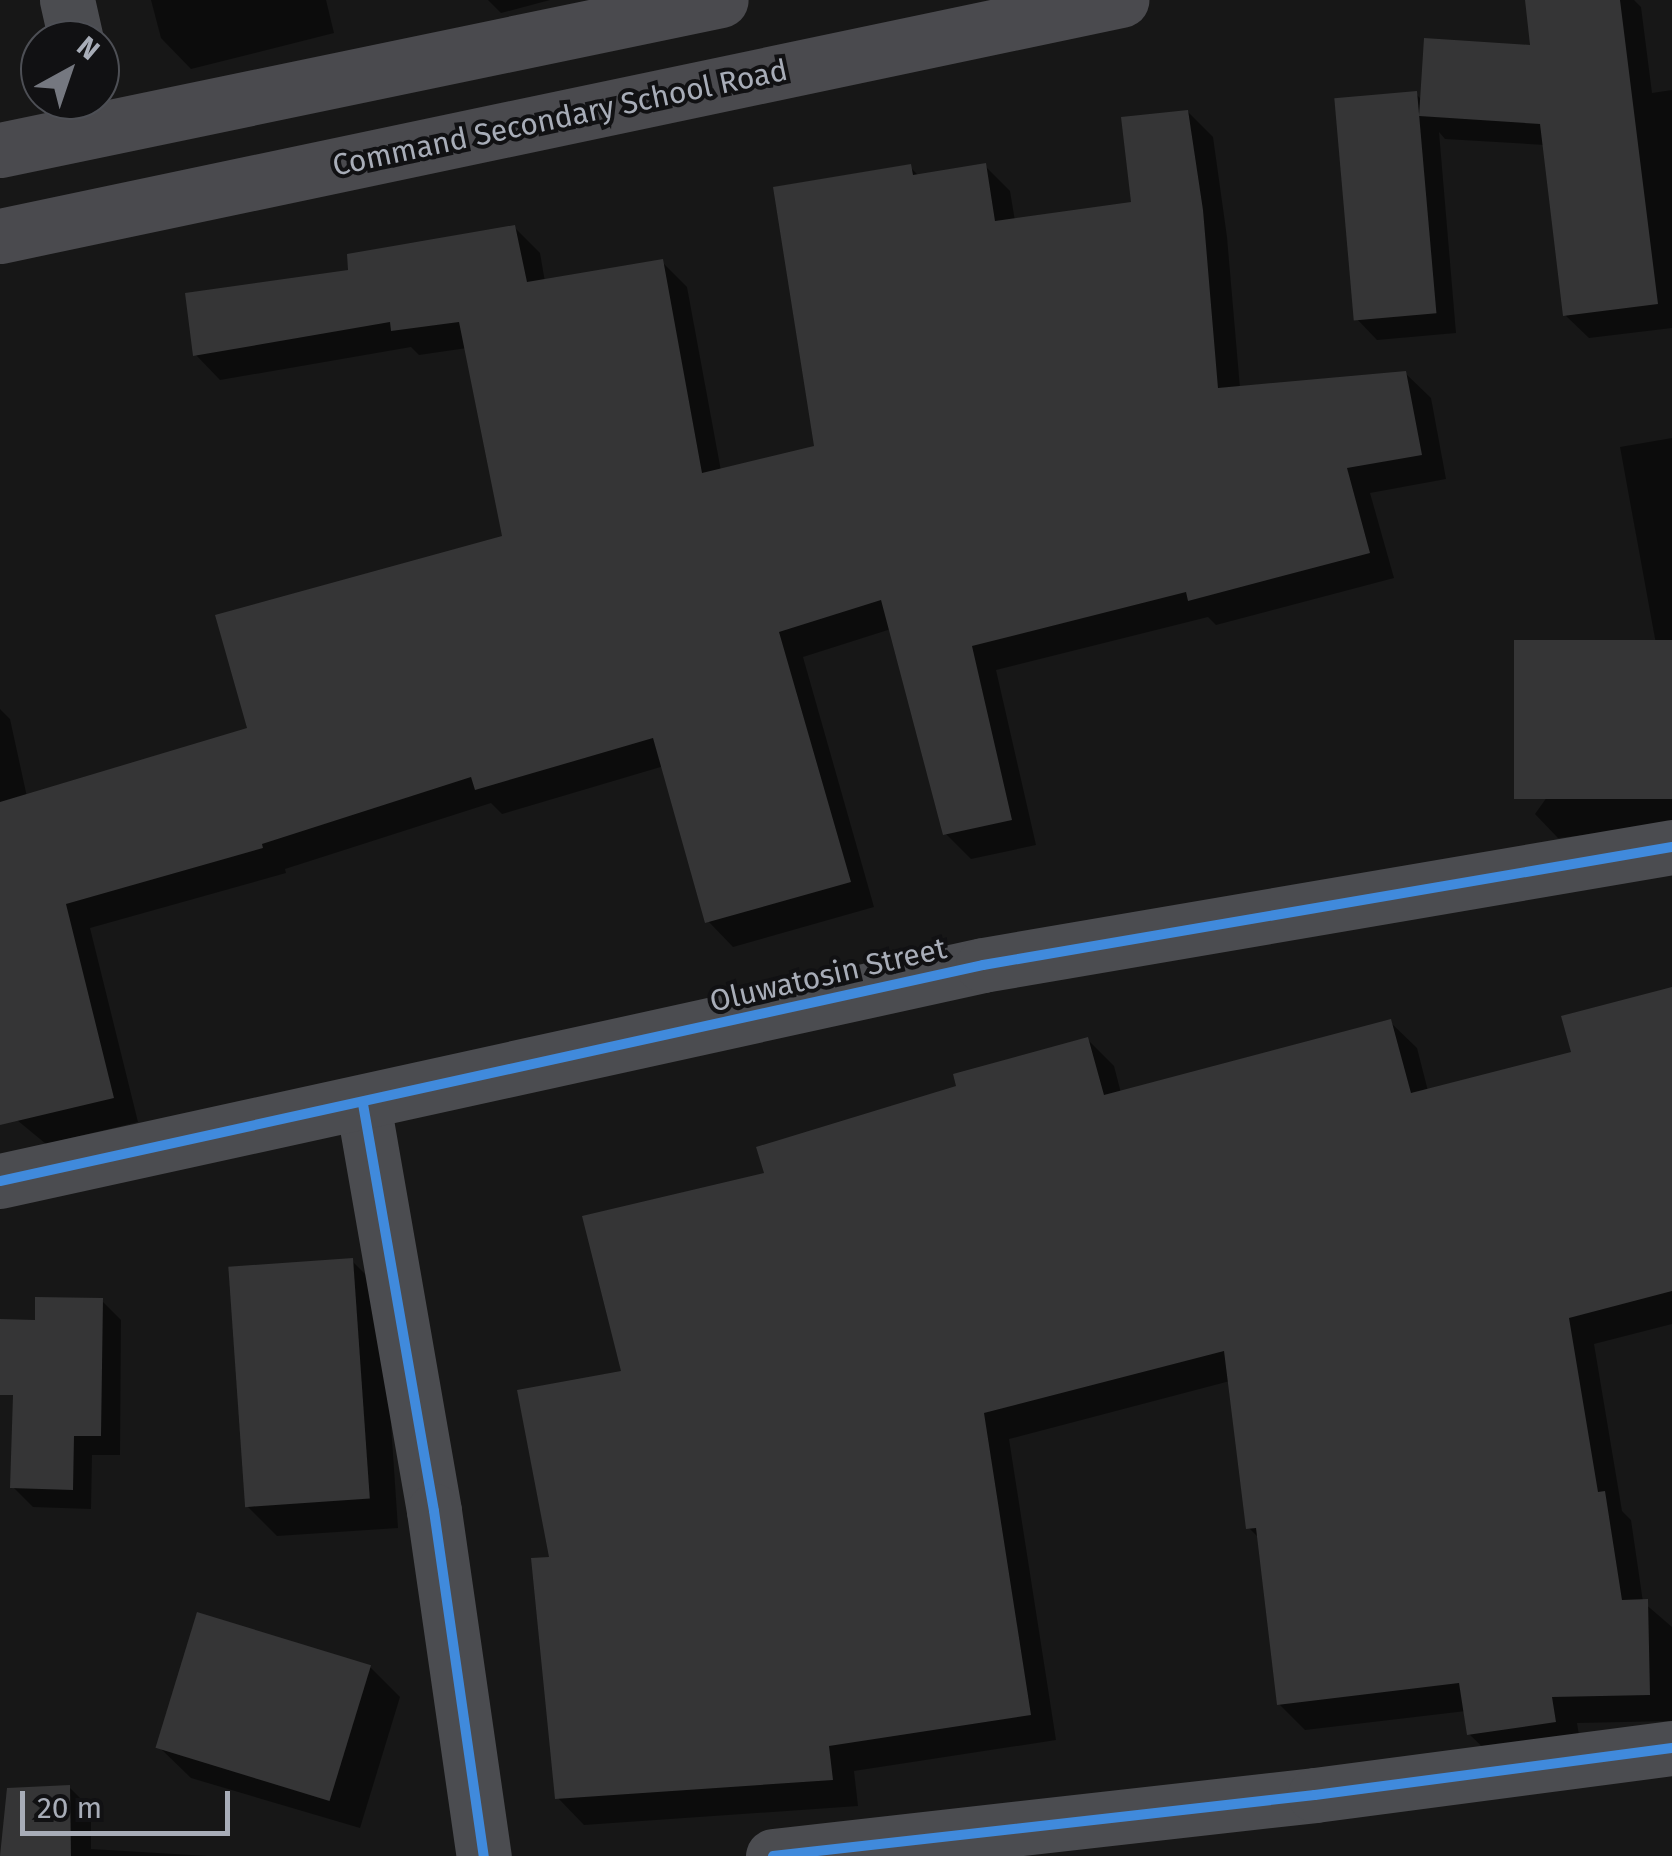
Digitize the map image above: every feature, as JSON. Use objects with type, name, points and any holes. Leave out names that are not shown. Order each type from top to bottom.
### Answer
[{"type":"main road","points":[[120,110],[564,33],[721,0]]},
{"type":"main road","name":"Command Secondary School Road","points":[[0,236],[1121,0]]},
{"type":"main road","points":[[564,33],[585,113]]},
{"type":"main road","points":[[0,150],[80,120]]},
{"type":"street","name":"Oluwatosin Street","points":[[0,1181],[983,966],[1672,847]]},
{"type":"street","points":[[363,1104],[434,1511],[484,1856]]},
{"type":"street","points":[[773,1856],[1315,1795],[1672,1748]]},
{"type":"building","points":[[1525,0],[1620,0],[1658,304],[1563,316],[1540,124],[1419,116],[1424,38],[1530,45]]},
{"type":"building","points":[[1417,91],[1436,313],[1354,320],[1334,98]]},
{"type":"building","points":[[1188,110],[1203,210],[1218,388],[1406,371],[1422,455],[1347,468],[1370,553],[1188,601],[1186,592],[972,646],[1012,820],[943,835],[881,600],[779,632],[851,882],[705,923],[653,738],[475,790],[471,777],[262,844],[263,848],[66,904],[114,1098],[0,1125],[0,802],[247,728],[215,615],[502,536],[459,322],[391,331],[390,322],[193,356],[185,293],[348,270],[347,254],[515,225],[527,282],[663,259],[702,473],[814,446],[773,187],[911,164],[913,175],[986,163],[995,221],[1131,202],[1121,117]]},
{"type":"building","points":[[1514,640],[1672,640],[1672,799],[1514,799]]},
{"type":"building","points":[[1672,987],[1672,1291],[1569,1318],[1598,1492],[1605,1491],[1622,1600],[1648,1599],[1650,1695],[1552,1697],[1556,1722],[1467,1735],[1459,1683],[1277,1705],[1256,1528],[1246,1529],[1224,1351],[984,1413],[1031,1715],[829,1746],[833,1780],[555,1799],[531,1558],[549,1557],[517,1390],[621,1371],[582,1216],[764,1173],[756,1147],[956,1086],[953,1074],[1088,1037],[1104,1095],[1391,1019],[1411,1093],[1571,1052],[1561,1016]]},
{"type":"building","points":[[353,1258],[370,1498],[245,1507],[228,1267]]},
{"type":"building","points":[[35,1297],[103,1298],[101,1436],[74,1436],[73,1490],[10,1488],[13,1395],[0,1395],[0,1319],[35,1320]]},
{"type":"building","points":[[197,1612],[371,1665],[330,1801],[155,1748]]},
{"type":"building","points":[[70,1785],[71,1856],[0,1856],[7,1788]]},
{"type":"cycle path","points":[[0,1181],[983,965],[1672,847]]},
{"type":"cycle path","points":[[363,1104],[434,1511],[484,1856]]},
{"type":"cycle path","points":[[773,1856],[1315,1795],[1672,1748]]}]
